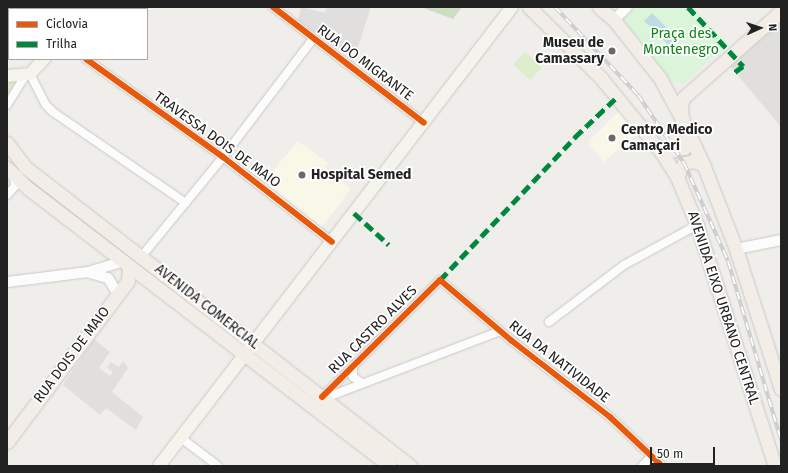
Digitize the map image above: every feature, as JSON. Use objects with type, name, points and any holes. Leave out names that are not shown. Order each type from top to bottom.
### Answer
[{"type":"main road","points":[[159,466],[512,7]]},
{"type":"main road","name":"AVENIDA EIXO URBANO CENTRAL","points":[[530,7],[601,78],[662,154],[677,177],[697,225],[776,459]]},
{"type":"main road","name":"AVENIDA EIXO URBANO CENTRAL","points":[[599,7],[614,20],[660,78],[703,164],[736,248],[781,389]]},
{"type":"main road","points":[[662,154],[684,148],[685,127],[681,106],[683,98],[781,11]]},
{"type":"main road","points":[[7,76],[27,75],[43,60]]},
{"type":"main road","name":"AVENIDA COMERCIAL","points":[[7,143],[25,166],[253,343],[325,403],[411,466]]},
{"type":"main road","points":[[677,177],[684,163],[690,161],[703,164]]},
{"type":"main road","name":"AVENIDA COMERCIAL","points":[[11,173],[126,264],[244,354],[325,403],[389,466]]},
{"type":"main road","name":"RUA DOIS DE MAIO","points":[[7,442],[128,281],[126,264]]},
{"type":"street","name":"RUA DO MIGRANTE","points":[[273,7],[424,123]]},
{"type":"street","points":[[614,20],[627,7]]},
{"type":"street","points":[[141,256],[223,157],[313,39]]},
{"type":"street","name":"TRAVESSA DOIS DE MAIO","points":[[87,60],[223,157],[332,242]]},
{"type":"street","points":[[7,105],[27,75],[46,105],[53,112],[186,203]]},
{"type":"street","points":[[7,195],[15,186],[11,173]]},
{"type":"street","points":[[549,322],[624,265],[697,225]]},
{"type":"street","points":[[736,248],[781,240]]},
{"type":"street","points":[[7,282],[88,272],[126,264]]},
{"type":"street","points":[[88,272],[108,278],[116,287],[118,294]]},
{"type":"street","name":"RUA DA NATIVIDADE","points":[[440,280],[500,331],[610,417],[662,466]]},
{"type":"street","name":"RUA CASTRO ALVES","points":[[325,403],[354,366],[440,280]]},
{"type":"street","points":[[325,403],[362,383],[500,331]]},
{"type":"street","points":[[354,366],[353,377],[362,383]]},
{"type":"street","points":[[181,438],[218,466]]},
{"type":"street","points":[[642,466],[651,457]]},
{"type":"shaded area","points":[[301,7],[325,13],[327,7],[371,7],[357,50],[340,51],[298,20]]},
{"type":"shaded area","points":[[781,20],[781,127],[730,66]]},
{"type":"shaded area","name":"Centro Medico Camaçari","points":[[620,110],[637,133],[604,162],[588,142]]},
{"type":"shaded area","name":"Hospital Semed","points":[[298,141],[328,163],[325,167],[351,189],[321,228],[261,185]]},
{"type":"shaded area","points":[[94,339],[110,352],[99,368],[110,376],[113,372],[107,368],[111,362],[119,367],[123,361],[128,368],[112,392],[143,417],[136,430],[106,408],[100,415],[63,385]]},
{"type":"green space","points":[[421,7],[462,7],[453,19]]},
{"type":"green space","name":"Praça des Montenegro","points":[[636,7],[692,7],[727,43],[684,84],[671,81],[623,20]]},
{"type":"green space","points":[[525,52],[542,68],[530,80],[513,64]]},
{"type":"green space","points":[[7,82],[20,82],[7,99]]},
{"type":"water","points":[[652,13],[678,39],[670,47],[644,21]]},
{"type":"railway","points":[[555,7],[638,95],[684,163],[728,261],[781,440]]},
{"type":"marked path","points":[[688,7],[743,66],[732,74]]},
{"type":"marked path","points":[[440,280],[575,137],[617,97]]},
{"type":"marked path","points":[[354,213],[389,245]]},
{"type":"cycle path","points":[[273,7],[424,123]]},
{"type":"cycle path","points":[[87,60],[223,157],[332,242]]},
{"type":"cycle path","points":[[322,397],[440,280],[512,341],[610,417],[662,466]]},
{"type":"place","name":"Museu de Camassary","points":[[612,51]]},
{"type":"place","name":"Centro Medico Camaçari","points":[[612,138]]},
{"type":"place","name":"Hospital Semed","points":[[302,175]]}]
